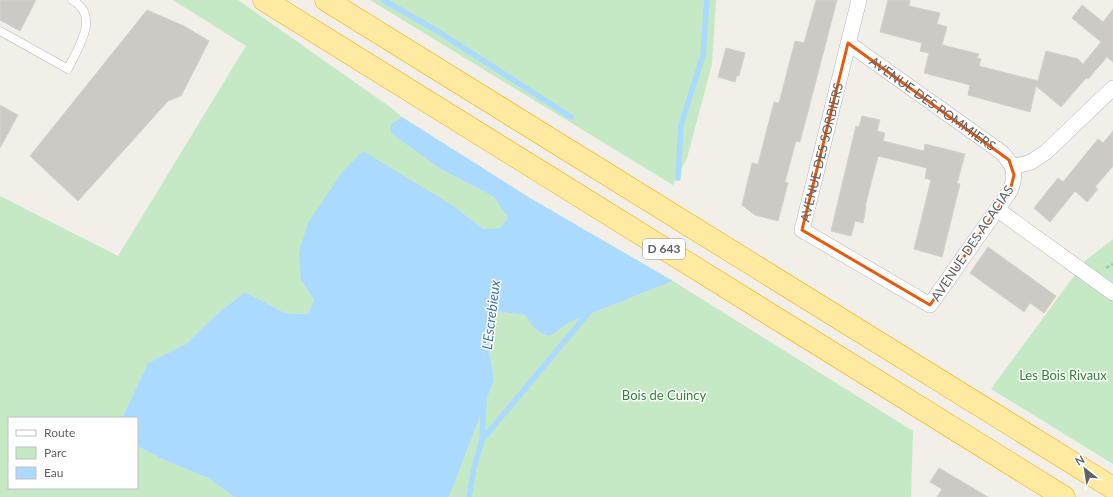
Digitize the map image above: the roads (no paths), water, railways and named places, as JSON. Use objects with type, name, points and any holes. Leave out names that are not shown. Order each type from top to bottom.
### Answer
[{"type":"highway","name":"D 643","points":[[264,0],[1064,497]]},
{"type":"highway","name":"D 643","points":[[326,0],[1113,488]]},
{"type":"street","name":"AVENUE DES SORBIERS","points":[[859,0],[802,230],[930,305]]},
{"type":"street","name":"AVENUE DES POMMIERS","points":[[848,43],[1001,152],[1009,160],[1012,167]]},
{"type":"street","name":"AVENUE DES ACACIAS","points":[[930,305],[1010,191],[1014,183],[1012,167],[1031,162],[1046,152],[1113,88]]},
{"type":"street","points":[[998,210],[1113,293]]},
{"type":"lane","points":[[0,31],[68,69],[85,32],[87,19],[79,4],[72,0]]},
{"type":"water","points":[[402,117],[530,198],[673,281],[570,322],[550,336],[535,328],[525,315],[495,311],[488,342],[494,380],[449,497],[234,497],[208,478],[164,460],[138,447],[138,417],[122,417],[148,363],[186,344],[218,313],[245,292],[285,313],[308,314],[314,300],[301,280],[299,252],[308,223],[343,171],[363,151],[455,207],[483,229],[500,228],[508,218],[494,197],[439,168],[391,133],[391,124]]},
{"type":"waterway","name":"L'Escrebieux","points":[[383,0],[434,29],[571,117]]},
{"type":"waterway","name":"L'Escrebieux","points":[[678,178],[681,125],[703,55],[707,0]]},
{"type":"waterway","name":"L'Escrebieux","points":[[482,440],[590,311]]},
{"type":"waterway","name":"L'Escrebieux","points":[[469,497],[474,468],[482,440],[484,401]]},
{"type":"park label","name":"Les Bois Rivaux","points":[[1063,375]]},
{"type":"park label","name":"Bois de Cuincy","points":[[664,395]]}]
